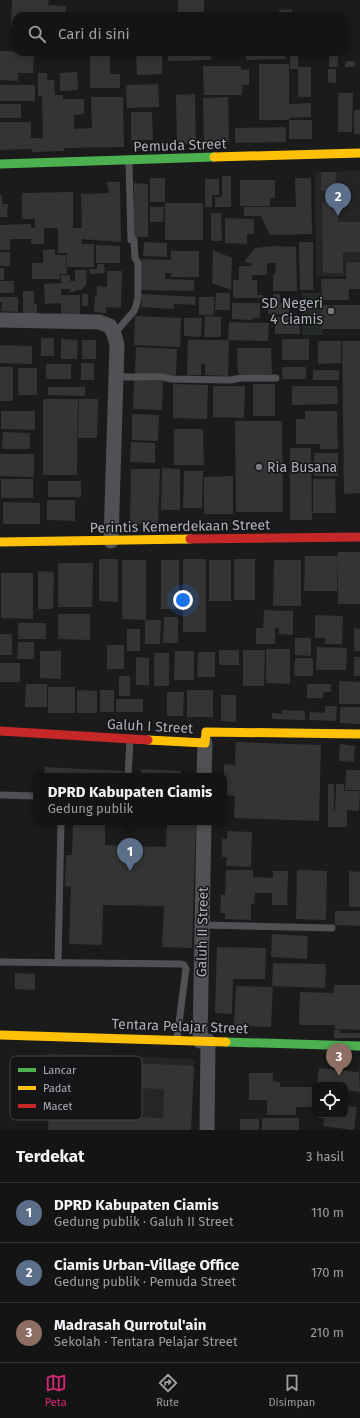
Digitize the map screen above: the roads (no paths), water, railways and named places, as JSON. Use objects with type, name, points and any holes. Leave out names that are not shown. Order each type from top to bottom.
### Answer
[{"type":"street","name":"Pemuda Street","points":[[0,164],[360,153]]},
{"type":"street","points":[[0,320],[99,322],[110,326],[117,345],[111,541]]},
{"type":"street","name":"Perintis Kemerdekaan Street","points":[[0,542],[360,537]]},
{"type":"street","name":"Galuh I Street","points":[[0,731],[205,743],[204,734],[206,732],[360,734]]},
{"type":"street","points":[[204,773],[205,743]]},
{"type":"street","name":"Galuh II Street","points":[[204,825],[202,925],[207,1130]]},
{"type":"street","name":"Tentara Pelajar Street","points":[[0,1035],[360,1046]]},
{"type":"lane","points":[[114,334],[134,311],[138,297],[138,263],[135,258],[134,240],[131,240],[129,160]]},
{"type":"lane","points":[[116,377],[163,377],[171,379],[230,380],[242,378],[276,378]]},
{"type":"lane","points":[[128,773],[130,739]]},
{"type":"lane","points":[[0,795],[33,796]]},
{"type":"lane","points":[[58,962],[61,825]]},
{"type":"lane","points":[[202,925],[332,928]]},
{"type":"lane","points":[[0,962],[181,964],[186,969],[177,1040]]},
{"type":"place","name":"Ciamis Urban-Village Office","points":[[338,216]]},
{"type":"place","name":"SD Negeri 4 Ciamis","points":[[331,311]]},
{"type":"place","name":"Ria Busana","points":[[259,467]]},
{"type":"place","name":"DPRD Kabupaten Ciamis","points":[[130,871]]},
{"type":"place","name":"Madrasah Qurrotul'ain","points":[[339,1076]]}]
